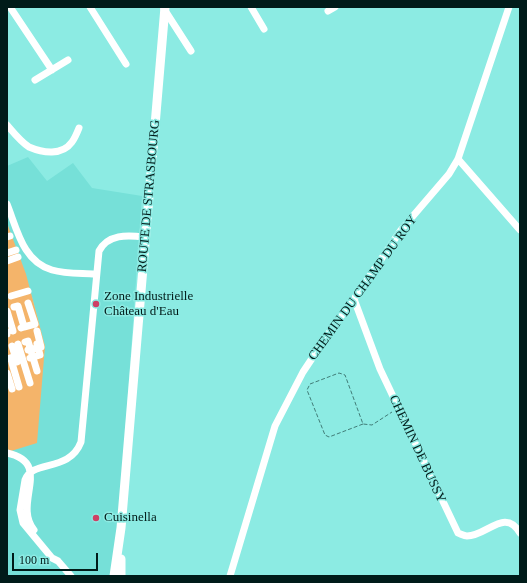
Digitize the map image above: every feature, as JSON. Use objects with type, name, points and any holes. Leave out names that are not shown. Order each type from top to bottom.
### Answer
[{"type":"main road","name":"ROUTE DE STRASBOURG","points":[[114,576],[121,528],[144,237],[154,150],[164,8]]},
{"type":"main road","name":"ROUTE DE STRASBOURG","points":[[121,528],[121,576]]},
{"type":"street","points":[[10,7],[52,70]]},
{"type":"street","points":[[90,7],[126,64]]},
{"type":"street","points":[[251,7],[264,29]]},
{"type":"street","points":[[328,11],[335,7]]},
{"type":"street","name":"CHEMIN DU CHAMP DU ROY","points":[[230,576],[275,426],[284,406],[303,372],[401,230],[449,174],[458,159],[509,7]]},
{"type":"street","points":[[164,8],[191,51]]},
{"type":"street","points":[[35,80],[68,60]]},
{"type":"street","points":[[7,125],[29,146],[52,152],[61,152],[67,148],[73,142],[79,128]]},
{"type":"street","points":[[458,159],[520,230]]},
{"type":"street","points":[[7,204],[26,251],[33,260],[42,266],[53,270],[95,274]]},
{"type":"street","points":[[31,473],[72,457],[78,450],[81,442],[95,274],[101,246],[116,237],[126,235],[144,237]]},
{"type":"street","points":[[7,253],[14,251]]},
{"type":"street","points":[[7,257],[14,251]]},
{"type":"street","points":[[7,261],[14,251]]},
{"type":"street","points":[[10,294],[28,289]]},
{"type":"street","name":"CHEMIN DE BUSSY","points":[[354,299],[380,369],[458,533],[467,536],[501,523],[510,522],[516,526],[520,533]]},
{"type":"street","points":[[24,315],[22,304],[18,306],[24,315],[35,324],[26,326],[24,315]]},
{"type":"street","points":[[7,311],[9,333]]},
{"type":"street","points":[[19,367],[28,341],[24,341]]},
{"type":"street","points":[[19,367],[41,347],[24,341]]},
{"type":"street","points":[[19,367],[24,341]]},
{"type":"street","points":[[19,367],[38,368]]},
{"type":"street","points":[[7,453],[26,463],[44,467]]},
{"type":"street","points":[[26,463],[30,467],[31,473],[20,510],[23,523],[52,558],[58,561],[71,576]]},
{"type":"street","points":[[28,480],[44,467]]},
{"type":"path","points":[[363,424],[344,375],[339,373],[310,384],[307,390],[325,435],[329,437],[363,424],[372,425],[398,409]]},
{"type":"shaded area","points":[[28,157],[47,181],[73,163],[92,188],[142,196],[115,576],[7,576],[7,457],[11,451],[45,346],[30,289],[7,223],[7,166]]},
{"type":"shaded area","points":[[7,223],[26,274],[45,346],[37,443],[11,451],[7,449]]},
{"type":"place","name":"Zone Industrielle Château d'Eau","points":[[96,304]]},
{"type":"place","name":"Cuisinella","points":[[96,518]]}]
